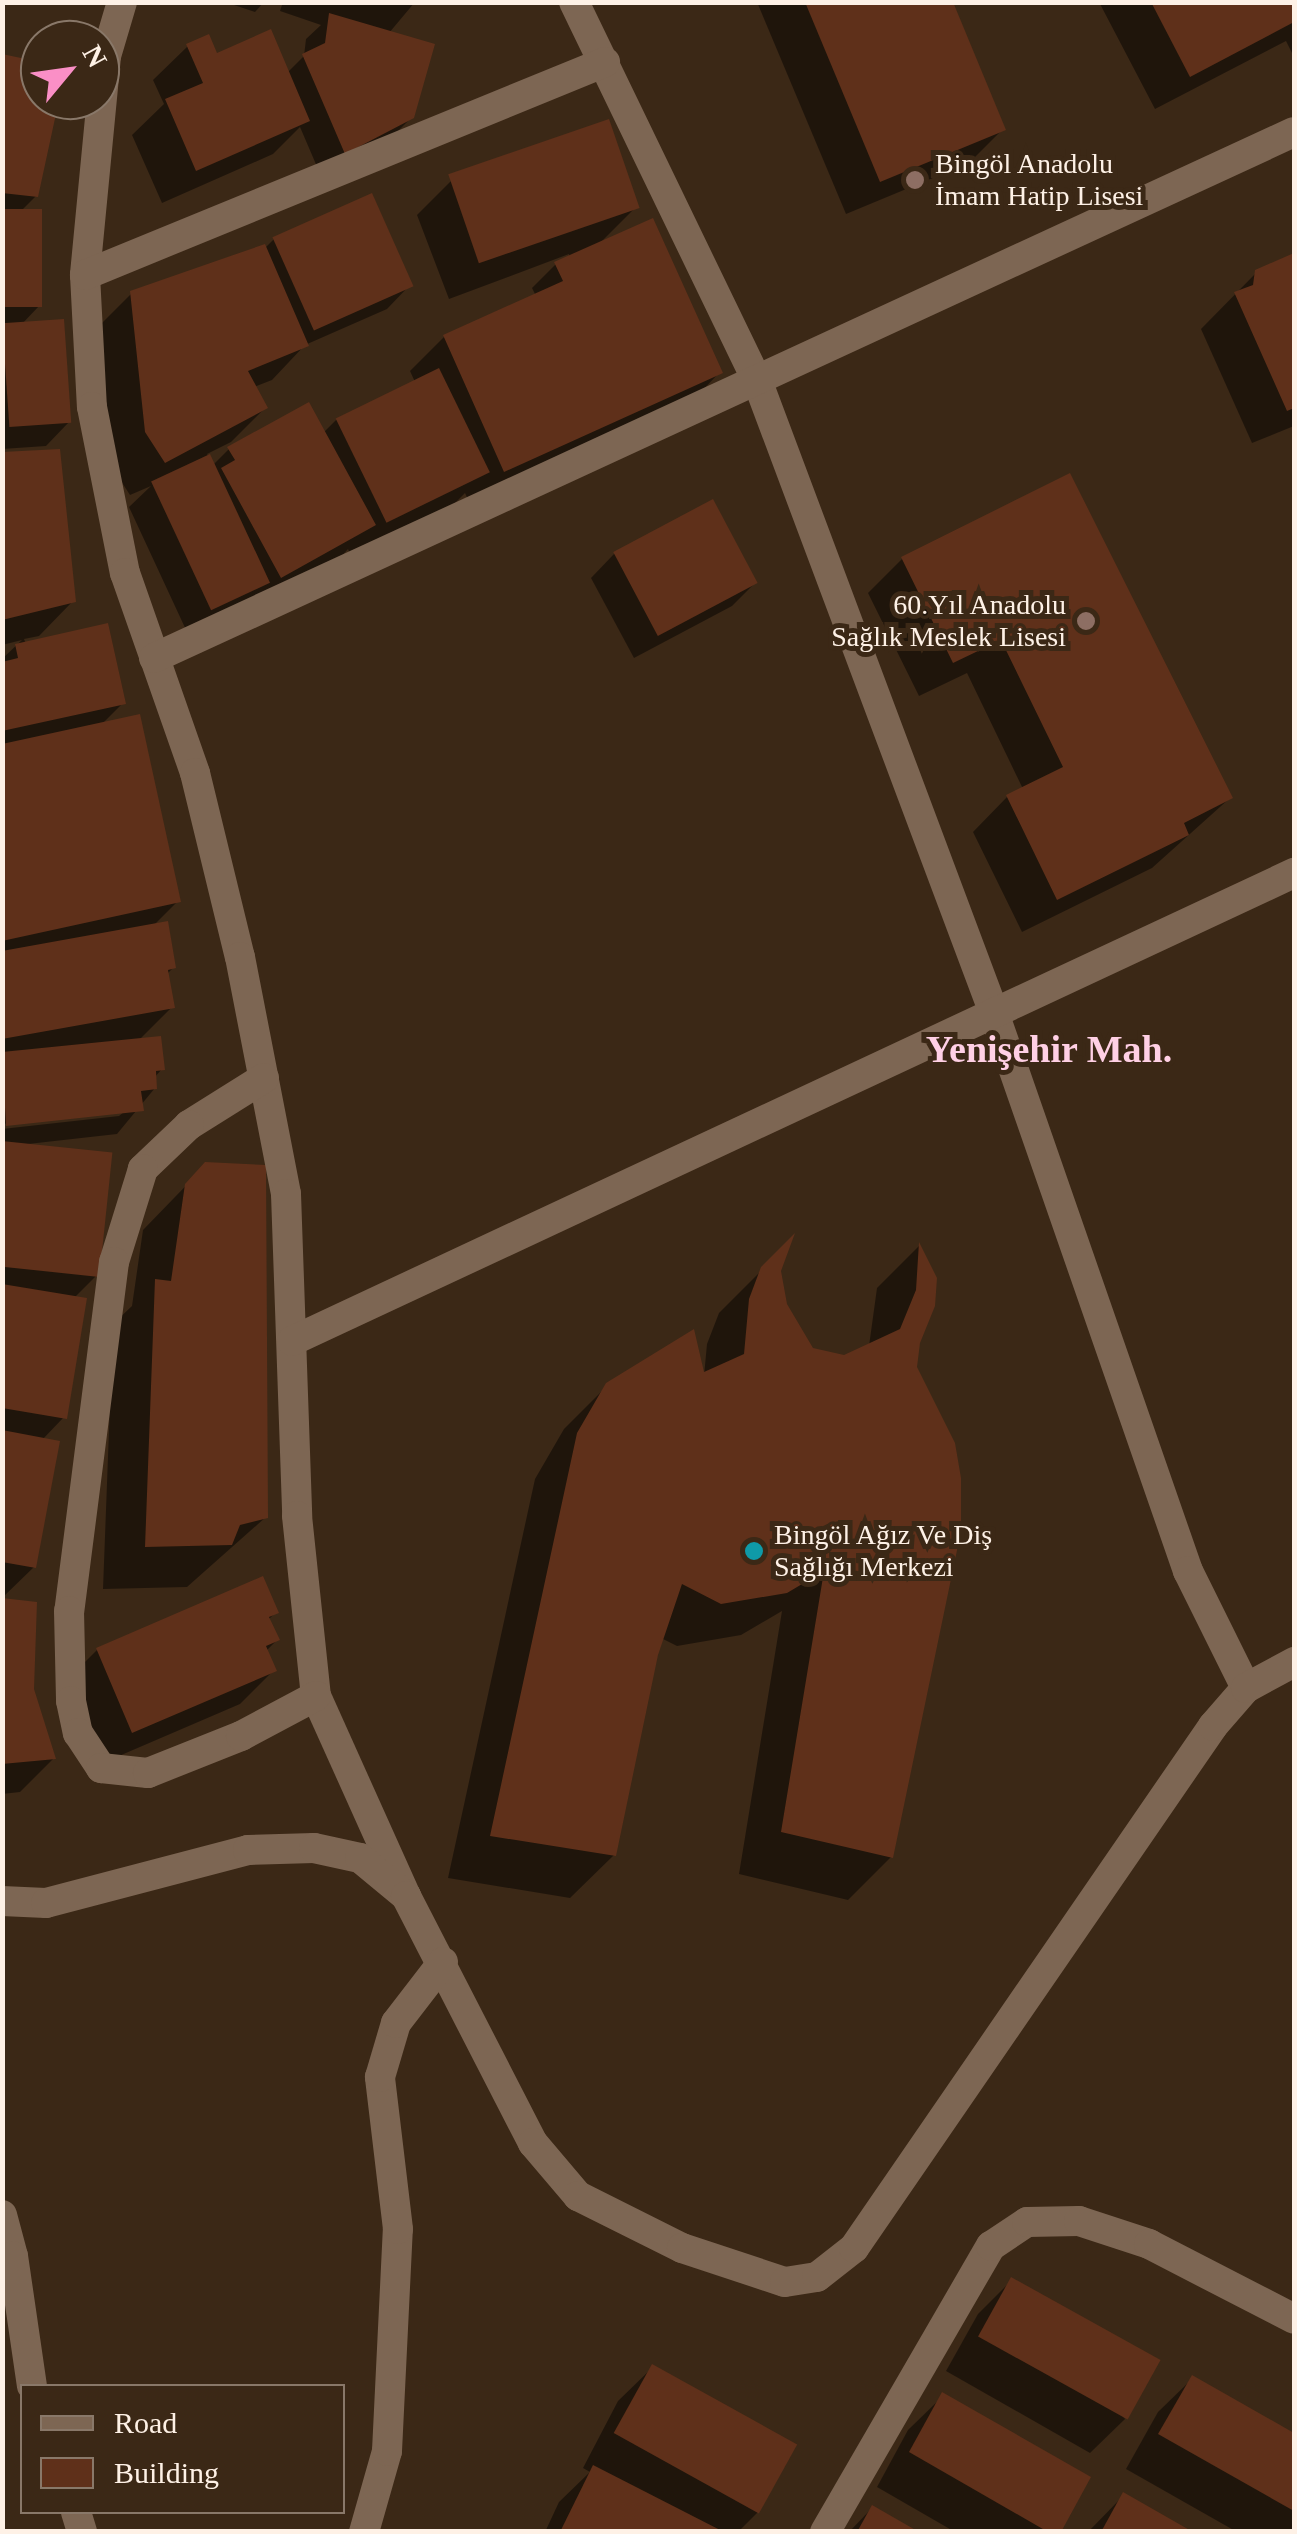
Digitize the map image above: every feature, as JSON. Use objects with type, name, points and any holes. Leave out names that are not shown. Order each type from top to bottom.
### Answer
[{"type":"street","points":[[122,2],[106,56],[85,275],[92,407],[125,572],[195,772],[240,957],[286,1194],[297,1516],[316,1696],[406,1896],[532,2143],[578,2196],[682,2248],[785,2282],[816,2277],[854,2248],[1212,1726],[1246,1688],[1294,1662]]},
{"type":"street","points":[[574,2],[757,380],[994,1013],[1188,1572],[1246,1688]]},
{"type":"street","points":[[85,275],[605,62]]},
{"type":"street","points":[[154,658],[1294,132]]},
{"type":"street","points":[[292,1341],[1294,873]]},
{"type":"street","points":[[264,1078],[188,1125],[143,1169],[114,1262],[68,1611],[71,1701],[78,1733],[101,1768],[148,1772],[240,1736],[316,1696]]},
{"type":"street","points":[[2,1902],[46,1903],[248,1850],[314,1848],[360,1858],[406,1896]]},
{"type":"street","points":[[364,2532],[387,2451],[398,2229],[380,2077],[396,2023],[443,1962]]},
{"type":"street","points":[[2,2215],[14,2256],[32,2384]]},
{"type":"street","points":[[825,2532],[990,2246],[1027,2222],[1079,2221],[1150,2244],[1294,2319]]},
{"type":"building","points":[[805,2],[953,2],[1006,130],[880,182]]},
{"type":"building","points":[[1151,2],[1294,2],[1294,22],[1190,77]]},
{"type":"building","points":[[329,13],[435,44],[414,118],[345,154],[302,54],[325,43]]},
{"type":"building","points":[[271,29],[310,121],[196,171],[165,99],[203,83],[186,44],[209,34],[217,53]]},
{"type":"building","points":[[2,54],[20,58],[20,120],[55,120],[38,197],[2,193]]},
{"type":"building","points":[[609,119],[640,208],[479,263],[448,174]]},
{"type":"building","points":[[372,193],[413,286],[314,331],[272,237]]},
{"type":"building","points":[[2,209],[42,209],[42,307],[2,307]]},
{"type":"building","points":[[653,218],[723,373],[504,472],[443,335],[563,281],[554,262]]},
{"type":"building","points":[[265,244],[309,346],[248,371],[268,408],[165,463],[145,432],[130,291]]},
{"type":"building","points":[[1294,253],[1294,408],[1287,411],[1234,292],[1253,285],[1255,270]]},
{"type":"building","points":[[64,319],[71,423],[9,427],[2,323]]},
{"type":"building","points":[[439,368],[490,472],[386,523],[336,418]]},
{"type":"building","points":[[309,402],[376,525],[281,578],[221,468],[235,460],[227,447]]},
{"type":"building","points":[[60,449],[76,602],[2,620],[2,452]]},
{"type":"building","points":[[210,454],[270,583],[211,610],[151,481]]},
{"type":"building","points":[[1070,473],[1233,798],[1184,823],[1189,835],[1057,900],[1006,795],[1063,767],[1001,640],[953,663],[901,557]]},
{"type":"building","points":[[713,499],[758,583],[658,636],[613,552]]},
{"type":"building","points":[[108,623],[126,704],[2,731],[2,662],[18,658],[15,644]]},
{"type":"building","points":[[140,714],[181,902],[2,941],[2,744]]},
{"type":"building","points":[[168,921],[176,968],[168,970],[175,1008],[2,1039],[2,951]]},
{"type":"building","points":[[161,1036],[165,1070],[156,1071],[157,1089],[141,1091],[144,1111],[6,1126],[2,1052]]},
{"type":"building","points":[[2,1141],[112,1153],[99,1277],[2,1267]]},
{"type":"building","points":[[205,1162],[266,1165],[268,1518],[240,1525],[232,1545],[145,1547],[155,1279],[171,1281],[185,1184]]},
{"type":"building","name":"Bingöl Ağız Ve Diş Sağlığı Merkezi","points":[[795,1233],[781,1271],[787,1304],[813,1348],[844,1355],[900,1329],[916,1290],[919,1242],[937,1278],[935,1306],[920,1343],[917,1367],[955,1443],[961,1478],[961,1531],[893,1858],[781,1832],[824,1571],[787,1593],[721,1604],[682,1584],[658,1655],[616,1856],[490,1836],[577,1433],[606,1383],[694,1329],[704,1372],[744,1354],[749,1299],[761,1267]]},
{"type":"building","points":[[2,1284],[87,1298],[67,1419],[2,1408]]},
{"type":"building","points":[[2,1430],[60,1441],[36,1568],[2,1562]]},
{"type":"building","points":[[263,1576],[279,1613],[269,1617],[280,1640],[266,1646],[277,1671],[132,1733],[96,1648]]},
{"type":"building","points":[[2,1598],[37,1602],[34,1689],[56,1759],[2,1764]]},
{"type":"building","points":[[1011,2277],[1161,2360],[1128,2419],[978,2336]]},
{"type":"building","points":[[652,2364],[797,2444],[759,2514],[614,2433]]},
{"type":"building","points":[[1192,2375],[1294,2433],[1294,2511],[1158,2434]]},
{"type":"building","points":[[942,2392],[1091,2477],[1061,2532],[1048,2532],[909,2452]]},
{"type":"building","points":[[593,2465],[724,2532],[560,2532]]},
{"type":"building","points":[[1123,2492],[1193,2532],[1101,2532]]},
{"type":"building","points":[[872,2505],[919,2532],[857,2532]]},
{"type":"place","name":"Bingöl Anadolu İmam Hatip Lisesi","points":[[915,180]]},
{"type":"place","name":"60.Yıl Anadolu Sağlık Meslek Lisesi","points":[[1086,621]]},
{"type":"place","name":"Bingöl Ağız Ve Diş Sağlığı Merkezi","points":[[754,1551]]},
{"type":"district","name":"Yenişehir Mah.","points":[[1049,1050]]}]
